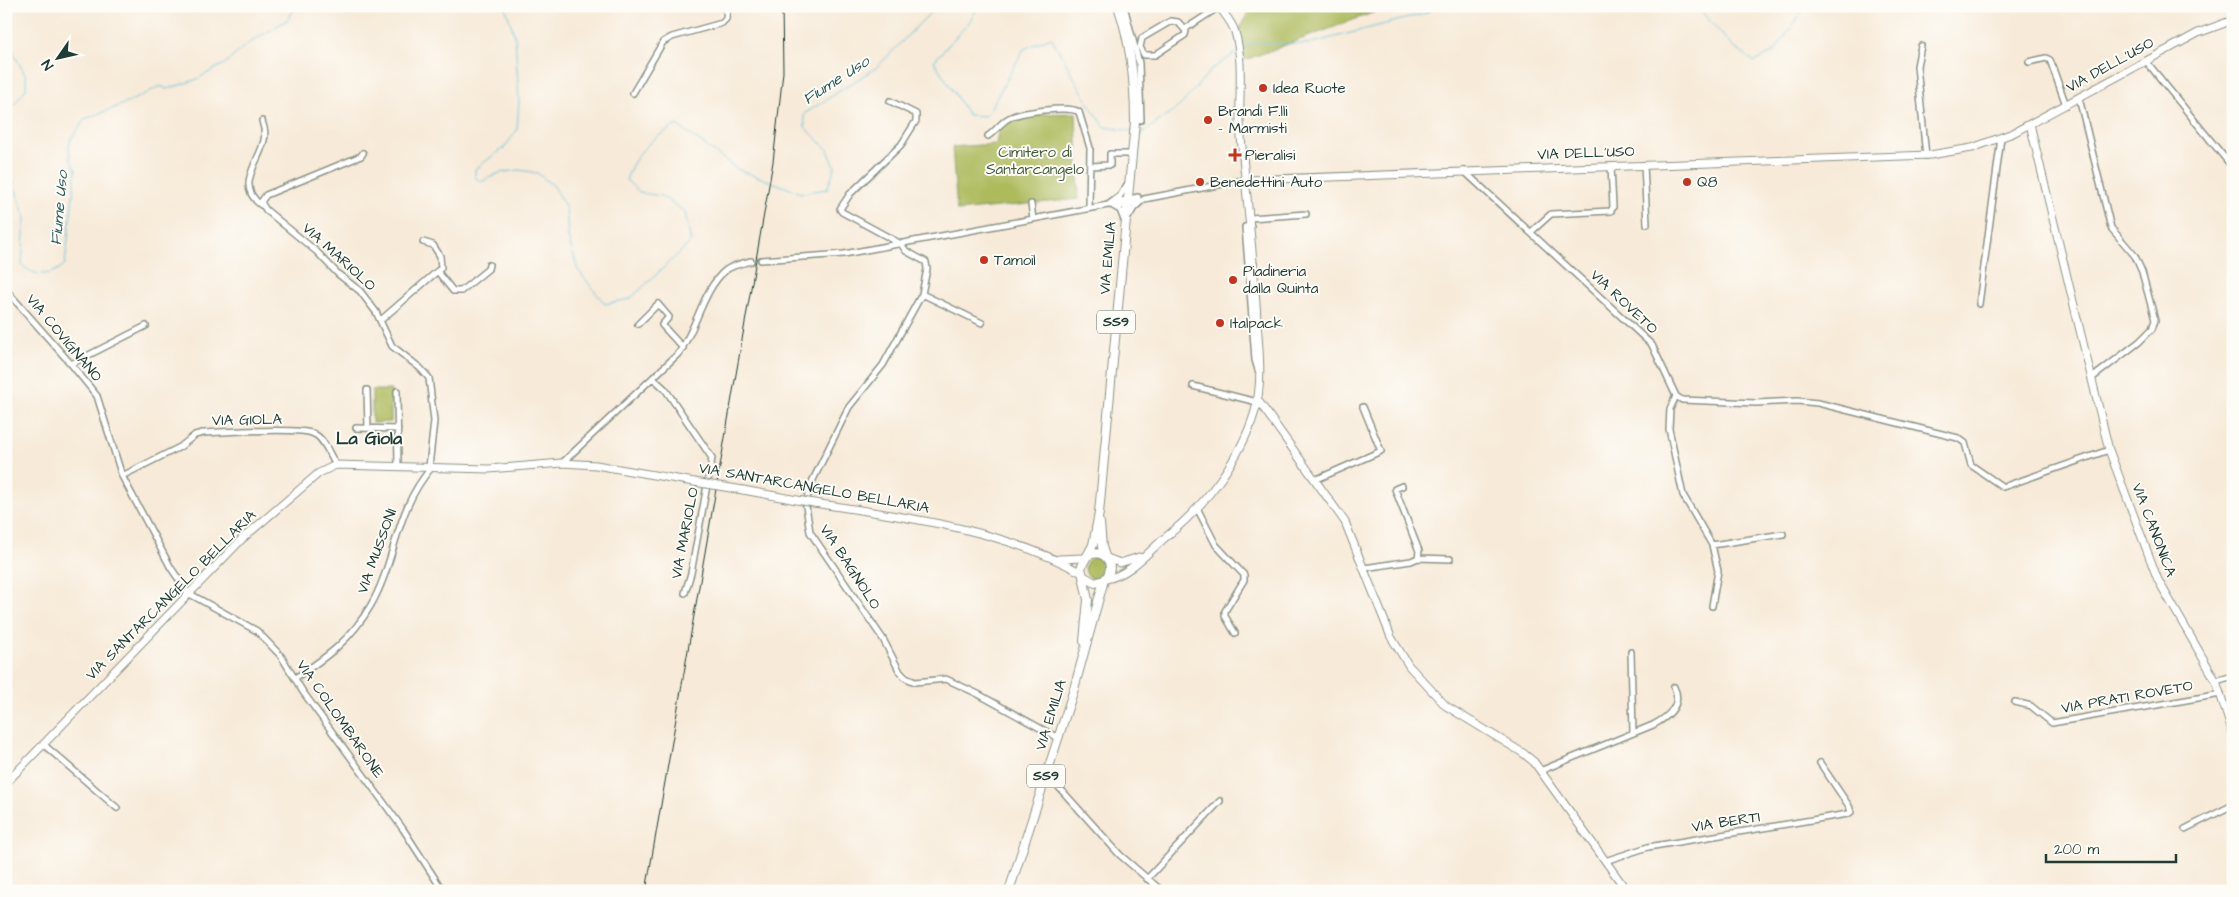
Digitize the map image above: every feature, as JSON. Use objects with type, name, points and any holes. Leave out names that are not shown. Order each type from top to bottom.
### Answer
[{"type":"main road","name":"VIA EMILIA","points":[[1081,662],[1088,600],[1082,574],[1085,557],[1093,545],[1099,513],[1135,109],[1129,45],[1118,6]]},
{"type":"main road","name":"VIA EMILIA","points":[[1009,891],[1058,738],[1105,580],[1111,566],[1102,547],[1099,513]]},
{"type":"main road","points":[[1085,557],[1096,553],[1106,557]]},
{"type":"main road","points":[[1082,574],[1091,582],[1105,580]]},
{"type":"street","points":[[634,93],[663,42],[672,37],[722,23],[726,19],[728,6]]},
{"type":"street","points":[[1124,6],[1139,63],[1141,120]]},
{"type":"street","points":[[1105,580],[1126,571],[1183,523],[1197,508],[1240,446],[1250,428],[1257,401],[1260,374],[1251,264],[1250,222],[1243,181],[1241,76],[1235,33],[1219,7],[1185,29],[1184,36],[1154,55],[1147,56],[1140,50],[1142,38],[1171,21],[1178,22],[1185,29]]},
{"type":"street","name":"VIA DELL'USO","points":[[1243,181],[1464,171],[1926,156],[1972,148],[2001,138],[2198,33],[2233,20]]},
{"type":"street","points":[[1921,46],[1917,66],[1926,156]]},
{"type":"street","points":[[2029,62],[2046,58],[2050,60],[2066,105]]},
{"type":"street","points":[[2146,61],[2233,168]]},
{"type":"street","points":[[2079,98],[2112,228],[2135,256],[2142,272],[2155,320],[2152,329],[2139,342],[2092,378]]},
{"type":"street","points":[[890,101],[917,116],[901,145],[850,194],[840,207],[842,212],[901,244]]},
{"type":"street","points":[[988,136],[1008,118],[1016,115],[1071,108],[1079,112],[1090,148],[1089,205]]},
{"type":"street","name":"VIA MARIOLO","points":[[262,120],[265,139],[253,165],[249,191],[262,206],[316,252],[338,274],[360,291],[381,320],[392,346],[425,373],[431,385],[434,421],[431,467]]},
{"type":"street","name":"VIA CANONICA","points":[[2030,124],[2108,450],[2158,580],[2216,681],[2233,734]]},
{"type":"street","points":[[1979,304],[2001,138]]},
{"type":"street","points":[[1090,166],[1110,165],[1110,154],[1132,151]]},
{"type":"street","points":[[262,206],[261,202],[266,195],[361,156],[363,153]]},
{"type":"street","points":[[1644,165],[1647,224]]},
{"type":"street","points":[[1530,232],[1551,214],[1611,211],[1613,207],[1611,166]]},
{"type":"street","name":"VIA ROVETO","points":[[1464,171],[1652,344],[1676,396]]},
{"type":"street","points":[[1129,181],[1132,191],[1141,199]]},
{"type":"street","points":[[1111,205],[1120,196],[1129,181]]},
{"type":"street","points":[[761,260],[844,254],[1033,219],[1089,205],[1121,206],[1127,201],[1243,181]]},
{"type":"street","points":[[1125,223],[1141,199]]},
{"type":"street","points":[[1031,204],[1033,219]]},
{"type":"street","points":[[1111,205],[1120,210],[1125,223]]},
{"type":"street","points":[[1250,222],[1306,214]]},
{"type":"street","points":[[381,320],[438,272],[442,264],[440,256],[433,245],[423,242]]},
{"type":"street","name":"VIA BAGNOLO","points":[[901,244],[906,251],[926,262],[927,270],[922,294],[883,365],[849,406],[809,488],[806,506],[810,532],[883,639],[900,672],[906,678],[915,682],[946,679],[978,694],[1058,738]]},
{"type":"street","points":[[562,463],[683,348],[719,278],[726,270],[751,261]]},
{"type":"street","points":[[438,272],[453,291],[461,291],[488,269],[489,265]]},
{"type":"street","name":"VIA COVIGNANO","points":[[6,290],[72,364],[97,396],[122,476],[171,568],[188,593]]},
{"type":"street","points":[[922,294],[982,323]]},
{"type":"street","points":[[638,324],[658,304],[670,317],[662,325],[683,348]]},
{"type":"street","points":[[72,364],[146,326]]},
{"type":"street","name":"VIA MARIOLO","points":[[653,378],[665,389],[712,458],[692,573],[685,593]]},
{"type":"street","points":[[1193,386],[1257,401],[1345,522],[1391,636],[1409,666],[1426,687],[1446,706],[1523,753],[1540,771],[1627,891]]},
{"type":"street","points":[[368,390],[368,428]]},
{"type":"street","points":[[397,391],[398,466]]},
{"type":"street","points":[[1712,606],[1718,570],[1712,545],[1683,495],[1669,429],[1670,409],[1676,396],[1682,400],[1756,403],[1797,401],[1818,403],[1958,438],[1965,443],[1971,465],[2003,487],[2108,450]]},
{"type":"street","points":[[1315,480],[1381,450],[1363,407]]},
{"type":"street","points":[[356,428],[398,429]]},
{"type":"street","name":"VIA GIOLA","points":[[122,476],[180,447],[196,435],[203,433],[285,431],[314,433],[320,438],[336,465]]},
{"type":"street","name":"VIA SANTARCANGELO BELLARIA","points":[[6,783],[241,540],[319,473],[336,465],[489,469],[562,463],[596,465],[952,525],[1058,559],[1082,574]]},
{"type":"street","name":"VIA MUSSONI","points":[[294,678],[341,645],[370,606],[388,563],[404,511],[431,467]]},
{"type":"street","points":[[1402,486],[1395,489],[1419,551],[1418,558]]},
{"type":"street","points":[[1197,508],[1216,546],[1244,575],[1244,580],[1225,611],[1235,633]]},
{"type":"street","points":[[1712,545],[1783,534]]},
{"type":"street","points":[[1106,557],[1120,562],[1144,554]]},
{"type":"street","name":"VIA SANTARCANGELO BELLARIA","points":[[1058,559],[1085,557]]},
{"type":"street","points":[[1364,568],[1411,562],[1418,558],[1450,558]]},
{"type":"street","name":"VIA COLOMBARONE","points":[[188,593],[257,631],[281,656],[294,678],[402,829],[443,891]]},
{"type":"street","points":[[1631,652],[1633,733]]},
{"type":"street","points":[[2216,681],[2233,676]]},
{"type":"street","points":[[1540,771],[1666,718],[1675,706],[1678,694],[1674,687]]},
{"type":"street","name":"VIA PRATI ROVETO","points":[[2015,702],[2031,706],[2052,723],[2221,694]]},
{"type":"street","points":[[43,744],[117,808]]},
{"type":"street","name":"VIA BERTI","points":[[1605,861],[1648,847],[1843,816],[1851,812],[1820,763]]},
{"type":"street","points":[[1046,774],[1120,855],[1162,891]]},
{"type":"street","points":[[1148,879],[1220,801]]},
{"type":"street","points":[[2185,829],[2233,806]]},
{"type":"street","points":[[2224,891],[2233,886]]},
{"type":"green space","points":[[1251,6],[1391,6],[1245,60],[1236,37]]},
{"type":"green space","name":"Cimitero di Santarcangelo","points":[[1076,113],[1079,199],[957,211],[952,147],[996,144],[999,126],[1015,115]]},
{"type":"green space","points":[[372,390],[391,390],[391,422],[372,423]]},
{"type":"green space","points":[[1096,557],[1104,560],[1107,568],[1104,576],[1096,579],[1088,576],[1085,568],[1088,560]]},
{"type":"waterway","name":"Fiume Uso","points":[[6,119],[12,178],[25,218],[22,265],[38,274],[50,273],[65,264],[76,170],[70,158],[69,146],[71,139],[85,119],[129,102],[160,86],[167,89],[195,80],[226,63],[246,45],[287,20],[297,6]]},
{"type":"waterway","name":"Fiume Uso","points":[[505,6],[515,37],[519,101],[517,130],[505,147],[475,169],[475,177],[481,182],[499,173],[519,170],[537,173],[554,186],[566,208],[568,237],[578,270],[605,304],[630,299],[691,242],[685,212],[661,196],[641,193],[626,180],[635,161],[652,141],[677,125],[737,169],[801,193],[827,189],[835,167],[828,150],[805,127],[804,114],[877,67],[939,6]]},
{"type":"waterway","name":"Fiume Uso","points":[[979,6],[970,21],[934,61],[968,115],[986,116],[1024,49],[1051,37],[1092,109],[1105,127],[1131,131]]},
{"type":"waterway","name":"Fiume Uso","points":[[1241,50],[1252,43],[1308,44],[1424,14],[1437,6]]},
{"type":"waterway","name":"Fiume Uso","points":[[1690,6],[1701,11],[1733,47],[1755,62],[1775,51],[1806,6]]},
{"type":"waterway","name":"Fiume Uso","points":[[6,40],[26,76],[26,89],[6,115]]},
{"type":"waterway","name":"Fiume Uso","points":[[1138,132],[1144,132],[1180,106],[1211,70],[1236,53]]},
{"type":"railway","points":[[646,891],[773,162],[783,72],[782,6]]},
{"type":"place","name":"Idea Ruote","points":[[1263,88]]},
{"type":"place","name":"Brandi F.lli - Marmisti","points":[[1208,120]]},
{"type":"place","name":"Pieralisi","points":[[1235,155]]},
{"type":"place","name":"Benedettini Auto","points":[[1200,182]]},
{"type":"place","name":"Q8","points":[[1687,182]]},
{"type":"place","name":"Tamoil","points":[[984,260]]},
{"type":"place","name":"Piadineria dalla Quinta","points":[[1233,280]]},
{"type":"place","name":"Italpack","points":[[1220,323]]},
{"type":"district","name":"La Giola","points":[[369,438]]}]
